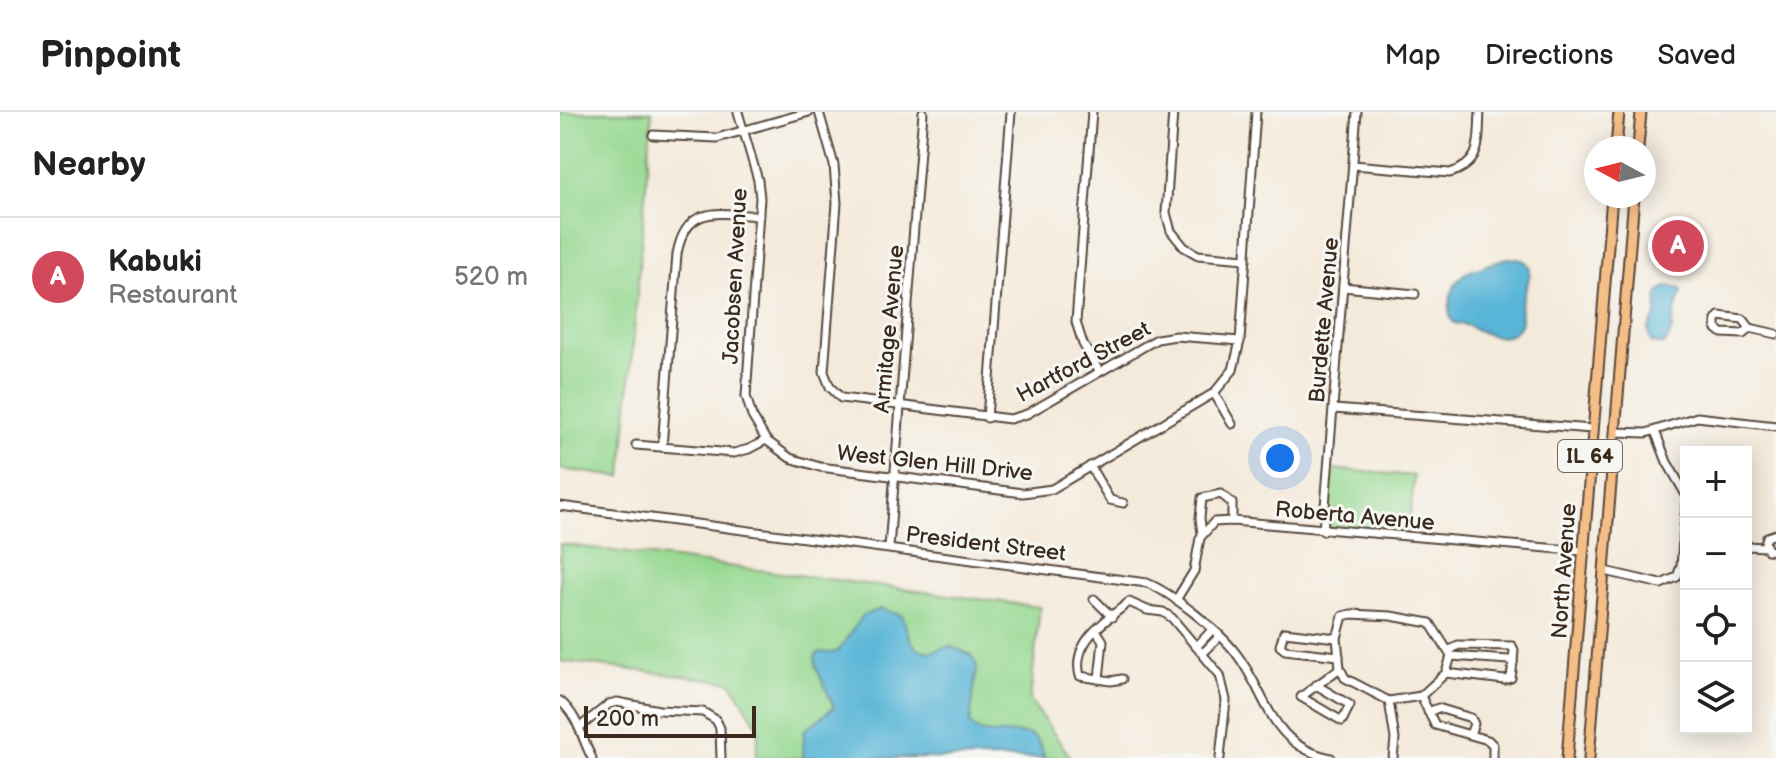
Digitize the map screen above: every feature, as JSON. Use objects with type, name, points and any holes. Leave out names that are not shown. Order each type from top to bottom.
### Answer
[{"type":"main road","points":[[1617,136],[1619,112]]},
{"type":"main road","points":[[1639,136],[1641,112]]},
{"type":"main road","name":"North Avenue","points":[[1567,758],[1611,208]]},
{"type":"main road","name":"North Avenue","points":[[1589,758],[1633,208]]},
{"type":"street","name":"Jacobsen Avenue","points":[[738,112],[758,180],[759,216],[746,396],[752,416],[766,440]]},
{"type":"street","points":[[653,135],[700,139],[744,131],[809,112]]},
{"type":"street","name":"Hartford Street","points":[[819,112],[834,165],[837,203],[824,364],[828,384],[841,398],[1010,419],[1027,414],[1157,339],[1176,336],[1240,341]]},
{"type":"street","name":"Armitage Avenue","points":[[889,548],[923,112]]},
{"type":"street","points":[[987,418],[1011,112]]},
{"type":"street","points":[[1092,112],[1076,322],[1083,344],[1099,371]]},
{"type":"street","points":[[1173,112],[1166,213],[1171,231],[1184,247],[1198,255],[1246,259]]},
{"type":"street","points":[[1232,424],[1214,393],[1233,370],[1240,341],[1256,112]]},
{"type":"street","name":"Burdette Avenue","points":[[1323,531],[1357,112]]},
{"type":"street","points":[[1353,165],[1450,173],[1467,166],[1477,149],[1480,112]]},
{"type":"street","points":[[662,447],[677,254],[682,234],[692,221],[704,215],[759,216]]},
{"type":"street","points":[[1343,287],[1415,294]]},
{"type":"street","points":[[1750,328],[1776,334]]},
{"type":"street","name":"West Glen Hill Drive","points":[[766,440],[800,463],[1036,493],[1052,489],[1214,393]]},
{"type":"street","points":[[1334,409],[1592,429]]},
{"type":"street","points":[[1616,432],[1638,434],[1655,431],[1697,417],[1776,426]]},
{"type":"street","points":[[1655,431],[1680,485]]},
{"type":"street","points":[[636,445],[734,453],[766,440]]},
{"type":"street","points":[[1090,466],[1110,500],[1123,503]]},
{"type":"street","points":[[1176,600],[1194,571],[1202,534],[1202,498],[1221,494],[1232,503],[1232,521]]},
{"type":"street","name":"President Street","points":[[560,506],[1137,581],[1157,587],[1212,630],[1241,660],[1283,733],[1304,749],[1331,758]]},
{"type":"street","name":"Roberta Avenue","points":[[1202,534],[1214,522],[1232,521],[1583,551]]},
{"type":"street","points":[[1766,547],[1767,537],[1776,534]]},
{"type":"street","points":[[1752,546],[1776,551]]},
{"type":"street","points":[[1605,571],[1661,584],[1668,583],[1680,571]]},
{"type":"street","points":[[1094,599],[1112,617]]},
{"type":"street","points":[[1122,679],[1082,677],[1078,670],[1082,646],[1129,602],[1167,614],[1220,675],[1226,691],[1220,758]]},
{"type":"street","points":[[1446,673],[1505,680],[1511,678],[1514,650],[1512,646],[1458,645],[1450,654],[1446,673],[1421,696],[1389,701],[1345,678],[1340,668],[1337,638],[1343,616],[1391,616],[1430,623],[1450,654]]},
{"type":"street","points":[[1096,630],[1103,641],[1099,679]]},
{"type":"street","points":[[1197,646],[1212,630]]},
{"type":"street","points":[[1337,638],[1284,632],[1280,646],[1285,650],[1339,656]]},
{"type":"street","points":[[1203,653],[1219,637]]},
{"type":"street","points":[[1450,654],[1513,662]]},
{"type":"street","points":[[1316,685],[1350,705],[1342,721],[1301,697],[1316,685],[1340,668]]},
{"type":"street","points":[[1421,696],[1435,725],[1488,740],[1493,745],[1493,758]]},
{"type":"street","points":[[560,701],[571,711],[580,727],[591,758]]},
{"type":"street","points":[[1389,701],[1395,739],[1393,758]]},
{"type":"street","points":[[580,727],[609,704],[617,702],[659,710],[698,711],[711,716],[720,728],[723,739],[721,758]]},
{"type":"street","points":[[1428,712],[1438,708],[1471,718],[1474,724],[1470,734]]},
{"type":"green space","points":[[560,112],[652,112],[622,477],[560,469]]},
{"type":"green space","points":[[1330,469],[1414,476],[1409,536],[1325,529]]},
{"type":"green space","points":[[560,544],[1040,607],[1030,700],[1071,758],[756,758],[759,728],[731,682],[560,661]]},
{"type":"water","points":[[1508,258],[1526,263],[1530,274],[1518,328],[1501,337],[1453,322],[1449,304],[1464,274]]},
{"type":"water","points":[[1668,286],[1681,289],[1682,293],[1671,332],[1664,345],[1651,343],[1648,331],[1655,318],[1658,296]]},
{"type":"water","points":[[881,609],[902,615],[916,648],[929,652],[950,646],[972,655],[977,666],[970,724],[989,734],[1023,733],[1032,737],[1040,744],[1044,758],[803,758],[804,731],[834,707],[816,667],[815,657],[819,652],[839,650],[863,615]]},
{"type":"place","name":"Kabuki","points":[[1678,246]]}]
